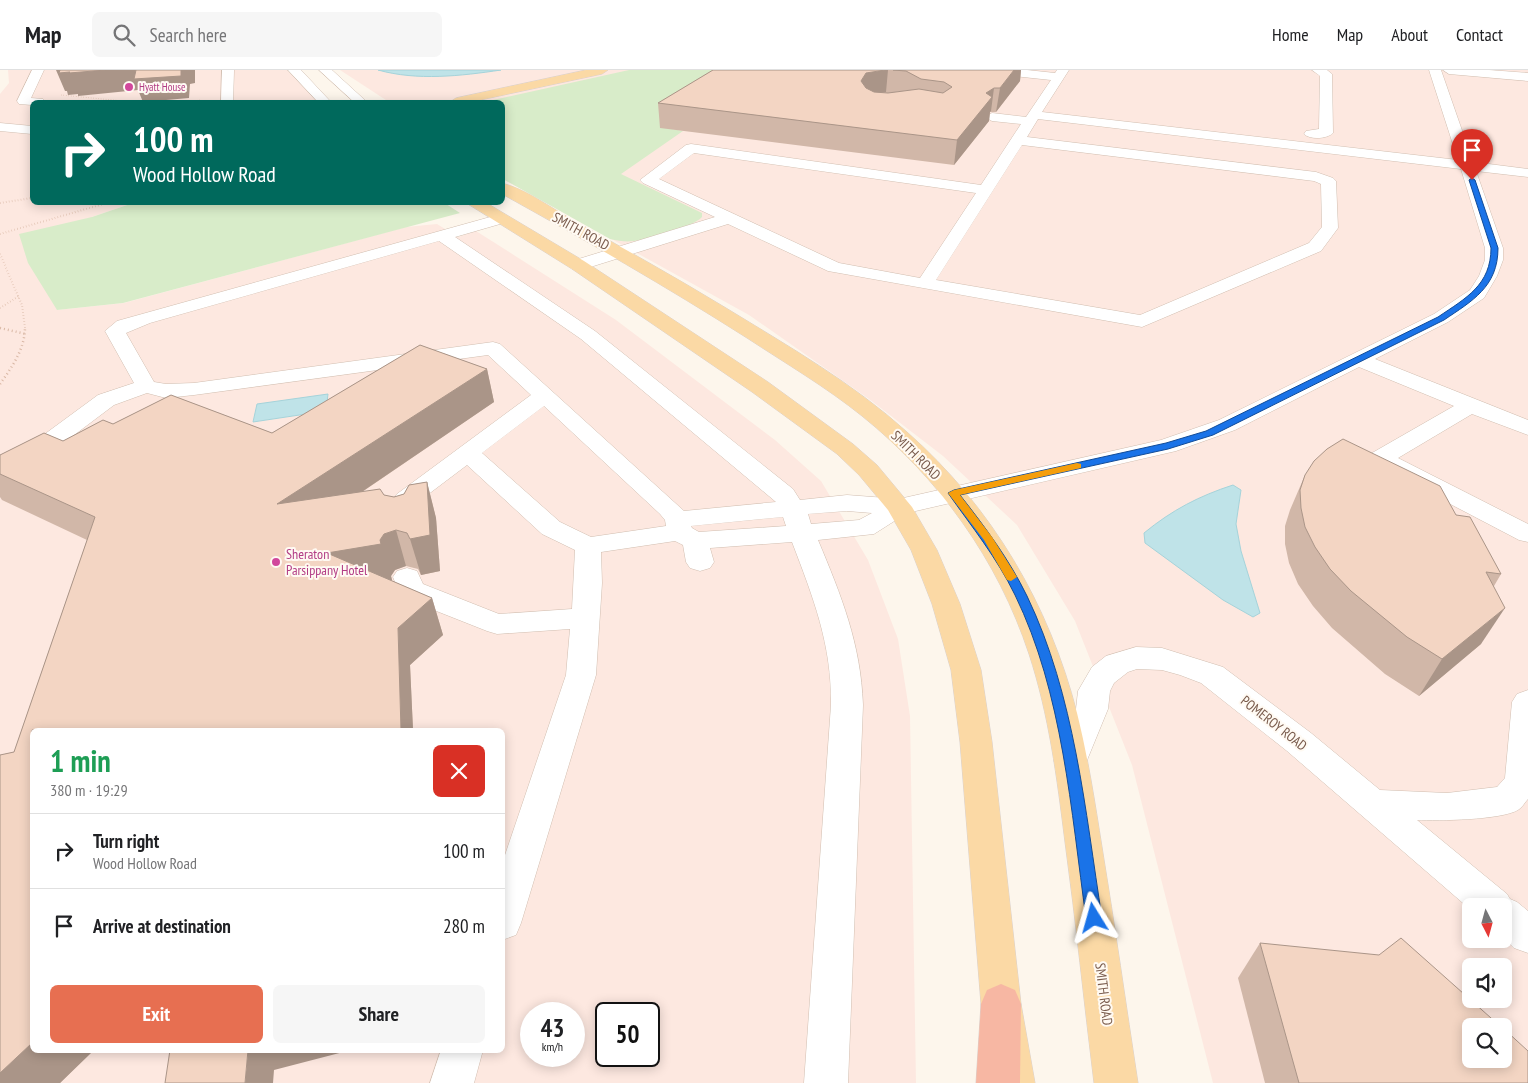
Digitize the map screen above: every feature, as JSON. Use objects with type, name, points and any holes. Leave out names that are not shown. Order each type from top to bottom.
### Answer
[{"type":"highway","points":[[998,1083],[1001,1004]]},
{"type":"main road","points":[[467,100],[602,70]]},
{"type":"main road","points":[[479,100],[493,95]]},
{"type":"main road","name":"SMITH ROAD","points":[[505,189],[619,252],[741,325],[869,411],[906,443],[954,493],[988,539],[1022,597],[1041,646],[1057,696],[1071,760],[1116,1083]]},
{"type":"main road","points":[[479,205],[578,265],[760,386],[844,449],[868,470],[899,507],[927,559],[946,604],[966,670],[976,742],[1001,1004],[1013,1083]]},
{"type":"street","points":[[30,101],[23,101],[38,70]]},
{"type":"street","points":[[227,100],[228,70]]},
{"type":"street","points":[[294,70],[323,100]]},
{"type":"street","points":[[325,70],[359,100]]},
{"type":"street","points":[[925,284],[1061,74],[994,70]]},
{"type":"street","points":[[1311,134],[1326,133],[1326,74],[1318,70]]},
{"type":"street","points":[[468,453],[551,528],[588,546],[688,539],[797,521],[865,528],[899,507],[1168,446],[1202,435],[1227,425],[1441,318],[1477,294],[1488,276],[1494,260],[1494,248],[1435,70]]},
{"type":"street","points":[[1449,70],[1528,77]]},
{"type":"street","points":[[985,190],[691,148],[648,180],[834,267],[1142,321],[1315,247],[1330,228],[1331,219],[1328,181],[1316,177],[1027,126],[992,117]]},
{"type":"street","points":[[1027,126],[1470,172],[1528,173]]},
{"type":"street","points":[[0,127],[30,130]]},
{"type":"street","points":[[578,265],[730,218]]},
{"type":"street","points":[[146,386],[115,331],[117,328],[143,319],[501,219]]},
{"type":"street","points":[[441,235],[588,335],[784,494],[797,521],[842,644],[847,668],[848,688],[826,1083]]},
{"type":"street","points":[[0,479],[106,400],[146,386],[166,391],[178,391],[493,348],[545,395],[688,539]]},
{"type":"street","points":[[1358,360],[1528,428]]},
{"type":"street","points":[[404,523],[406,499],[545,395]]},
{"type":"street","points":[[1471,405],[1380,458],[1528,534]]},
{"type":"street","points":[[505,914],[581,675],[588,546]]},
{"type":"street","points":[[407,577],[411,590],[497,624],[585,618]]},
{"type":"street","name":"POMEROY ROAD","points":[[1071,760],[1092,709],[1094,691],[1103,675],[1117,664],[1136,658],[1162,660],[1188,666],[1212,675],[1299,742],[1485,898]]},
{"type":"street","points":[[1373,804],[1447,807],[1506,800],[1521,783],[1528,703]]},
{"type":"street","points":[[1512,921],[1528,935]]},
{"type":"street","points":[[452,1083],[461,1053]]},
{"type":"path","points":[[63,92],[70,92]]},
{"type":"path","points":[[55,95],[111,100]]},
{"type":"path","points":[[0,203],[30,198]]},
{"type":"path","points":[[0,234],[100,205]]},
{"type":"path","points":[[0,254],[24,306],[26,334],[18,356],[0,384]]},
{"type":"path","points":[[0,308],[19,296]]},
{"type":"path","points":[[0,328],[26,334]]},
{"type":"shaded area","points":[[8,70],[287,70],[316,100],[30,100],[30,205],[127,205],[92,217],[57,310],[124,303],[406,227],[437,224],[458,237],[476,231],[616,320],[775,440],[821,481],[868,560],[898,639],[910,716],[916,1083],[0,1083],[0,94],[9,83]]},
{"type":"shaded area","points":[[340,70],[1528,70],[1528,1083],[1213,1083],[1132,765],[1075,621],[1017,525],[943,456],[869,399],[749,315],[505,180],[505,100],[386,100]]},
{"type":"green space","points":[[629,70],[740,70],[660,127],[683,131],[621,174],[702,213],[702,217],[690,225],[641,240],[619,241],[610,239],[505,180],[505,100],[493,100]]},
{"type":"green space","points":[[127,205],[448,205],[460,213],[123,303],[57,310],[28,263],[19,234],[92,217]]},
{"type":"water","points":[[378,70],[501,70],[455,76],[424,76]]},
{"type":"water","points":[[328,394],[326,411],[253,422],[257,404]]},
{"type":"water","points":[[1233,485],[1241,490],[1236,524],[1241,551],[1260,613],[1253,617],[1223,600],[1145,543],[1144,533],[1165,517],[1197,499]]},
{"type":"building","points":[[60,70],[106,70],[59,73]]},
{"type":"building","points":[[136,70],[181,70],[181,76],[134,79]]},
{"type":"building","points":[[713,70],[885,70],[866,73],[861,81],[866,88],[874,92],[888,93],[919,89],[943,93],[952,87],[944,82],[921,79],[906,71],[893,70],[1014,70],[1000,88],[994,88],[986,93],[992,97],[957,140],[658,103]]},
{"type":"building","name":"Sheraton Parsippany Hotel","points":[[420,345],[487,369],[277,504],[380,489],[384,495],[394,497],[404,494],[409,485],[427,482],[430,535],[410,539],[407,533],[396,530],[384,534],[380,540],[381,544],[327,553],[432,598],[398,628],[401,728],[30,728],[30,1045],[0,1073],[0,755],[14,752],[95,517],[0,474],[0,455],[44,433],[63,441],[103,420],[113,424],[171,395],[272,433]]},
{"type":"building","points":[[1343,439],[1440,486],[1456,515],[1470,517],[1501,574],[1486,572],[1505,608],[1442,659],[1407,637],[1351,591],[1330,569],[1315,547],[1305,527],[1300,490],[1305,475],[1314,461],[1327,449]]},
{"type":"building","points":[[1401,938],[1462,992],[1462,1008],[1480,1008],[1491,1018],[1462,1018],[1462,1068],[1512,1068],[1512,1036],[1528,1051],[1528,1083],[1299,1083],[1260,943],[1379,955]]},
{"type":"building","points":[[170,1053],[248,1053],[245,1083],[165,1083]]},
{"type":"slow traffic","points":[[1011,577],[988,539],[954,493],[1077,466]]},
{"type":"place","name":"Hyatt House","points":[[129,87]]},
{"type":"place","name":"Sheraton Parsippany Hotel","points":[[276,562]]},
{"type":"route","points":[[1094,918],[1071,760],[1057,696],[1041,646],[1022,597],[1010,574],[988,539],[954,493],[1168,446],[1209,433],[1441,318],[1477,294],[1488,276],[1494,260],[1494,248],[1472,180]]}]
